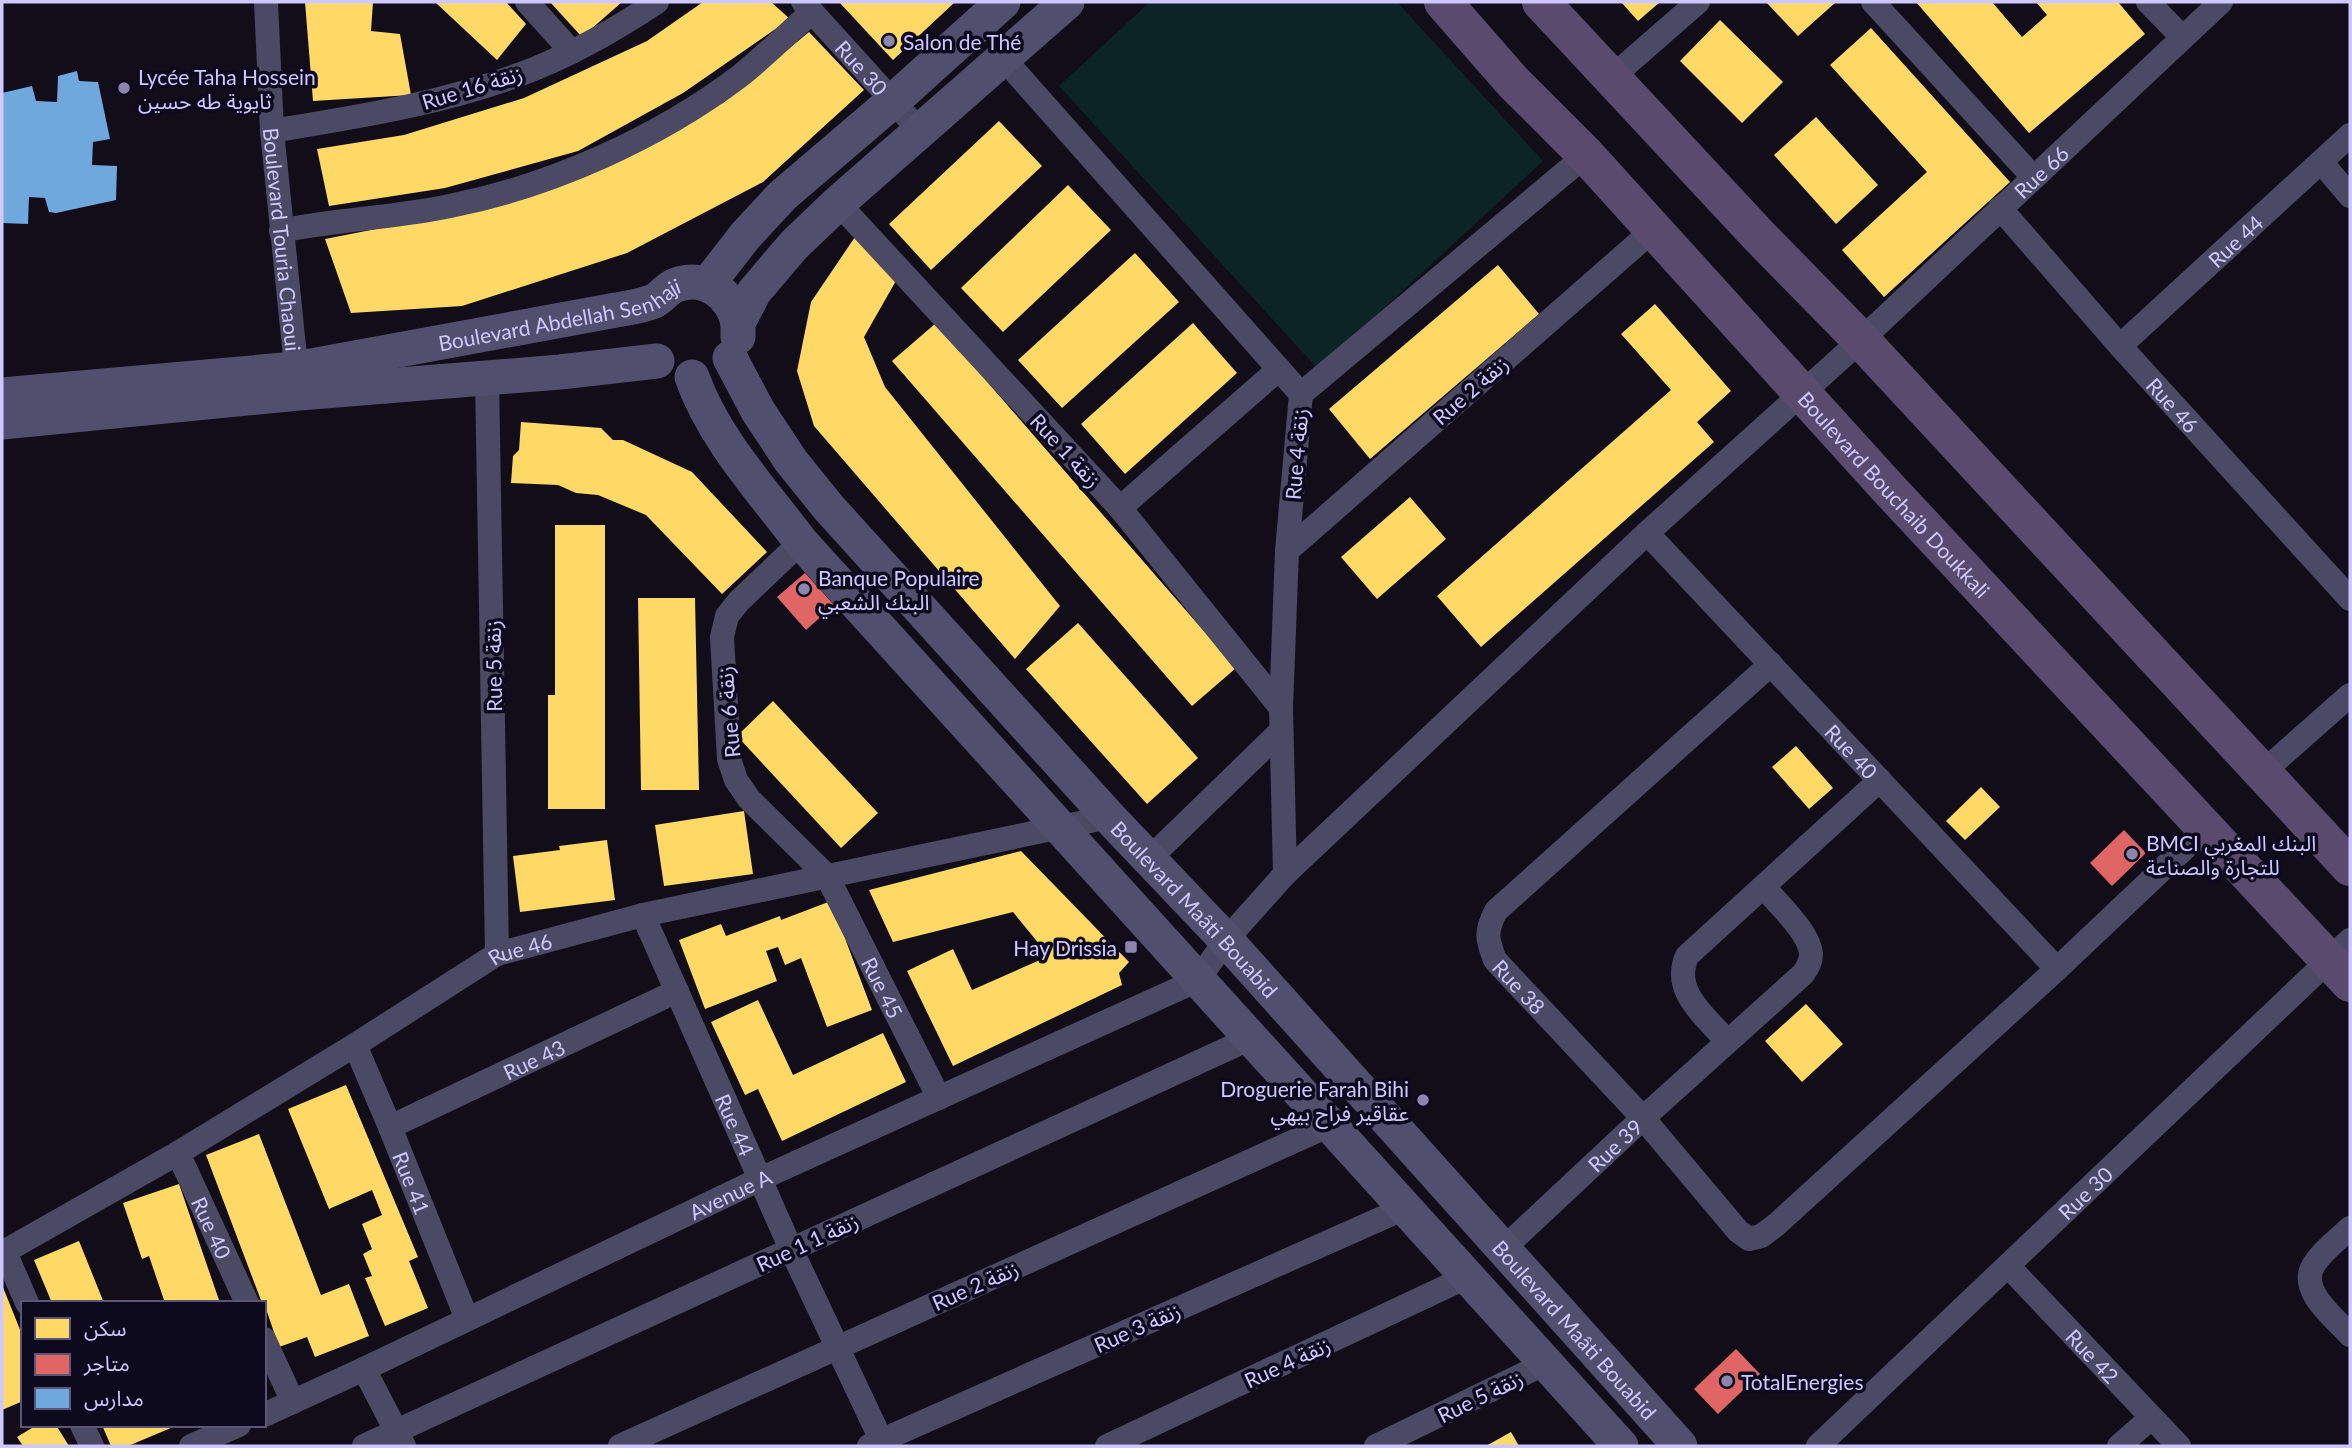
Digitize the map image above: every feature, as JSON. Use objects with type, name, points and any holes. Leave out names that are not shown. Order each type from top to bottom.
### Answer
[{"type":"main road","name":"Boulevard Bouchaib Doukkali","points":[[1443,2],[1514,82],[1586,155],[1802,394],[2207,827],[2343,961]]},
{"type":"main road","points":[[1541,2],[1760,237],[1861,340],[2350,867]]},
{"type":"street","name":"Boulevard Touria Chaoui","points":[[266,2],[272,131],[297,381]]},
{"type":"street","points":[[527,2],[572,52]]},
{"type":"street","name":"Rue 16 زنقة","points":[[272,131],[383,112],[440,99],[522,74],[572,52],[657,2]]},
{"type":"street","name":"Boulevard Abdellah Senhaji","points":[[2,422],[297,381],[654,301],[665,290],[678,284],[693,282],[707,285],[745,236],[782,196],[1003,2]]},
{"type":"street","points":[[738,323],[754,292],[794,245],[838,203],[1067,2]]},
{"type":"street","points":[[1611,78],[1698,2]]},
{"type":"street","points":[[1874,2],[2033,177]]},
{"type":"street","points":[[2148,2],[2182,37]]},
{"type":"street","name":"Rue 66","points":[[1285,874],[1647,533],[1861,340],[2221,2]]},
{"type":"street","points":[[281,231],[318,223],[402,215],[452,206],[513,190],[579,166],[684,114],[740,75],[807,7]]},
{"type":"street","name":"Rue 30","points":[[807,7],[920,131]]},
{"type":"street","name":"Rue 4 زنقة","points":[[1003,58],[1301,394],[1287,551],[1281,720],[1285,874]]},
{"type":"street","name":"Rue 44","points":[[2120,346],[2350,135]]},
{"type":"street","points":[[1301,394],[1586,155]]},
{"type":"street","points":[[2321,162],[2350,196]]},
{"type":"street","name":"Rue 1 زنقة","points":[[838,203],[1120,508],[1281,720]]},
{"type":"street","name":"Rue 46","points":[[2000,208],[2120,346],[2350,599]]},
{"type":"street","name":"Rue 2 زنقة","points":[[1287,551],[1653,230]]},
{"type":"street","points":[[707,285],[719,290],[735,310],[738,341],[730,358]]},
{"type":"street","name":"Boulevard Maâti Bouabid","points":[[654,301],[647,317],[645,336],[651,354],[673,370],[702,406],[719,433],[801,542],[1621,1446]]},
{"type":"street","name":"Boulevard Abdellah Senhaji","points":[[2,395],[297,381],[487,378],[673,370],[713,372],[730,358]]},
{"type":"street","name":"Boulevard Maâti Bouabid","points":[[730,358],[791,461],[829,508],[1148,860],[1226,940],[1680,1446]]},
{"type":"street","points":[[1120,508],[1279,369]]},
{"type":"street","name":"Rue 5 زنقة","points":[[487,378],[497,954]]},
{"type":"street","name":"Rue 40","points":[[1647,533],[2057,969]]},
{"type":"street","name":"Rue 6 زنقة","points":[[801,542],[739,601],[727,616],[722,637],[729,759],[736,780],[749,799],[827,876]]},
{"type":"street","name":"Rue 38","points":[[1771,664],[1496,911],[1488,927],[1489,943],[1495,960],[1643,1118],[1738,1230],[1749,1239],[1761,1236],[1776,1226],[2057,969]]},
{"type":"street","points":[[2263,772],[2350,695]]},
{"type":"street","points":[[1148,860],[1281,720]]},
{"type":"street","points":[[1727,1041],[1686,995],[1682,967],[1687,956],[1880,780]]},
{"type":"street","name":"Rue 46","points":[[3,1253],[178,1153],[497,954],[643,915],[1109,817]]},
{"type":"street","points":[[2057,969],[2207,827]]},
{"type":"street","points":[[1198,980],[1226,940],[1285,874]]},
{"type":"street","name":"Rue 45","points":[[827,876],[939,1098]]},
{"type":"street","name":"Rue 39","points":[[1502,1250],[1803,974],[1810,964],[1811,952],[1805,936],[1764,887]]},
{"type":"street","name":"Rue 44","points":[[643,915],[878,1444]]},
{"type":"street","name":"Rue 30","points":[[1818,1446],[2343,961]]},
{"type":"street","name":"Avenue A","points":[[266,1414],[760,1179],[1198,980]]},
{"type":"street","name":"Rue 43","points":[[390,1127],[677,991]]},
{"type":"street","name":"Rue 1 زنقة 1","points":[[364,1446],[400,1439],[791,1249],[1251,1038]]},
{"type":"street","name":"Rue 41","points":[[355,1045],[467,1319]]},
{"type":"street","name":"Rue 2 زنقة","points":[[620,1446],[1330,1125]]},
{"type":"street","name":"Rue 40","points":[[178,1153],[246,1301]]},
{"type":"street","name":"Rue 3 زنقة","points":[[878,1444],[1405,1208]]},
{"type":"street","points":[[2350,1228],[2313,1264],[2310,1279],[2314,1296],[2350,1335]]},
{"type":"street","points":[[3,1253],[26,1301]]},
{"type":"street","name":"Rue 42","points":[[2009,1267],[2179,1446]]},
{"type":"street","name":"Rue 4 زنقة","points":[[1107,1446],[1467,1277]]},
{"type":"street","points":[[266,1343],[293,1402]]},
{"type":"street","name":"Rue 5 زنقة","points":[[1376,1446],[1546,1363]]},
{"type":"street","points":[[364,1369],[400,1439]]},
{"type":"street","points":[[2119,1446],[2151,1418]]},
{"type":"street","points":[[83,1427],[92,1446]]},
{"type":"street","points":[[191,1446],[234,1427]]},
{"type":"green space","points":[[1150,2],[1397,2],[1543,161],[1318,369],[1059,86]]},
{"type":"building: سكن","points":[[305,2],[373,2],[371,31],[400,34],[411,95],[313,101]]},
{"type":"building: سكن","points":[[435,2],[506,2],[526,24],[497,60]]},
{"type":"building: سكن","points":[[550,2],[622,2],[582,37]]},
{"type":"building: سكن","points":[[703,2],[771,2],[790,19],[683,93],[578,151],[445,188],[329,206],[317,149],[404,135],[524,98],[647,41]]},
{"type":"building: سكن","points":[[839,2],[955,2],[893,60]]},
{"type":"building: سكن","points":[[1621,2],[1660,2],[1638,21]]},
{"type":"building: سكن","points":[[1766,2],[1836,2],[1798,36]]},
{"type":"building: سكن","points":[[1916,2],[1992,2],[2022,37],[2047,15],[2036,2],[2118,2],[2145,34],[2029,133]]},
{"type":"building: سكن","points":[[1720,20],[1783,82],[1742,123],[1680,61]]},
{"type":"building: سكن","points":[[1871,28],[2010,182],[1884,297],[1842,250],[1927,172],[1830,65]]},
{"type":"building: سكن","points":[[809,32],[864,90],[763,182],[627,253],[462,306],[351,313],[325,239],[483,208],[723,103]]},
{"type":"building: سكن","points":[[1816,117],[1878,185],[1836,224],[1774,155]]},
{"type":"building: سكن","points":[[999,121],[1042,166],[931,270],[889,224]]},
{"type":"building: سكن","points":[[1068,185],[1111,230],[1003,332],[961,288]]},
{"type":"building: سكن","points":[[855,237],[897,279],[864,337],[885,387],[1060,606],[1015,659],[814,426],[797,371],[811,302]]},
{"type":"building: سكن","points":[[1135,253],[1179,302],[1062,408],[1018,360]]},
{"type":"building: سكن","points":[[1498,265],[1539,314],[1370,459],[1329,409]]},
{"type":"building: سكن","points":[[1655,304],[1731,391],[1697,422],[1714,442],[1481,647],[1437,596],[1671,390],[1621,334]]},
{"type":"building: سكن","points":[[936,323],[1236,668],[1192,706],[892,361]]},
{"type":"building: سكن","points":[[1193,323],[1237,373],[1125,474],[1081,424]]},
{"type":"building: سكن","points":[[521,422],[601,428],[613,440],[623,440],[692,472],[767,552],[722,594],[646,515],[598,495],[576,493],[558,485],[511,483],[513,456],[519,450]]},
{"type":"building: سكن","points":[[1410,497],[1446,539],[1377,599],[1341,557]]},
{"type":"building: سكن","points":[[555,525],[605,525],[605,809],[548,809],[548,695],[555,695]]},
{"type":"building: سكن","points":[[638,598],[695,598],[699,790],[641,790]]},
{"type":"building: سكن","points":[[1078,623],[1198,758],[1147,804],[1026,669]]},
{"type":"building: سكن","points":[[773,701],[878,813],[841,848],[737,736]]},
{"type":"building: سكن","points":[[1796,746],[1833,788],[1809,809],[1772,767]]},
{"type":"building: سكن","points":[[1981,787],[2000,807],[1965,840],[1946,821]]},
{"type":"building: سكن","points":[[744,811],[753,874],[664,886],[655,825]]},
{"type":"building: سكن","points":[[607,840],[615,900],[520,912],[513,856],[560,850],[559,846]]},
{"type":"building: سكن","points":[[1021,851],[1129,962],[1119,973],[1122,985],[953,1066],[907,971],[953,949],[972,990],[1049,956],[1013,912],[893,942],[869,890]]},
{"type":"building: سكن","points":[[831,901],[872,1010],[827,1027],[801,958],[785,965],[778,947],[766,951],[777,981],[705,1009],[679,940],[721,924],[726,936],[780,916],[781,920]]},
{"type":"building: سكن","points":[[758,1000],[793,1075],[883,1033],[906,1082],[782,1141],[758,1089],[745,1095],[711,1022]]},
{"type":"building: سكن","points":[[1806,1004],[1843,1044],[1802,1082],[1765,1041]]},
{"type":"building: سكن","points":[[346,1085],[418,1257],[409,1261],[428,1308],[385,1326],[365,1278],[372,1276],[363,1254],[372,1249],[362,1224],[382,1215],[372,1190],[329,1209],[288,1109]]},
{"type":"building: سكن","points":[[259,1134],[321,1295],[349,1284],[369,1336],[315,1357],[307,1337],[279,1347],[266,1309],[266,1301],[261,1301],[206,1155]]},
{"type":"building: سكن","points":[[179,1184],[219,1301],[164,1301],[149,1256],[142,1259],[123,1203]]},
{"type":"building: سكن","points":[[79,1241],[103,1301],[51,1301],[34,1260]]},
{"type":"building: سكن","points":[[2,1285],[21,1332],[21,1402],[2,1410]]},
{"type":"building: سكن","points":[[34,1427],[57,1427],[69,1446],[23,1446],[17,1437]]},
{"type":"building: سكن","points":[[103,1427],[173,1427],[128,1446],[111,1446]]},
{"type":"building: سكن","points":[[1511,1432],[1519,1446],[1486,1446]]},
{"type":"building: متاجر","points":[[805,573],[834,605],[806,630],[777,597]]},
{"type":"building: متاجر","points":[[2124,830],[2146,853],[2112,886],[2090,863]]},
{"type":"building: متاجر","name":"TotalEnergies","points":[[1736,1349],[1760,1374],[1718,1414],[1694,1389]]},
{"type":"building: مدارس","points":[[77,71],[79,81],[98,82],[110,139],[93,142],[92,165],[117,166],[116,200],[56,213],[49,212],[45,198],[29,197],[28,224],[2,223],[2,93],[32,86],[36,101],[57,102],[58,76]]},
{"type":"place","name":"Salon de Thé","points":[[889,41]]},
{"type":"place","name":"Lycée Taha Hossein ثايوية طه حسين","points":[[124,88]]},
{"type":"place","name":"Banque Populaire البنك الشعبي","points":[[804,589]]},
{"type":"place","name":"BMCI البنك المغربي للتجارة والصناعة","points":[[2132,854]]},
{"type":"place","name":"Hay Drissia","points":[[1131,947]]},
{"type":"place","name":"Droguerie Farah Bihi عقاقير فراح بيهي","points":[[1423,1100]]},
{"type":"place","name":"TotalEnergies","points":[[1727,1381]]}]
